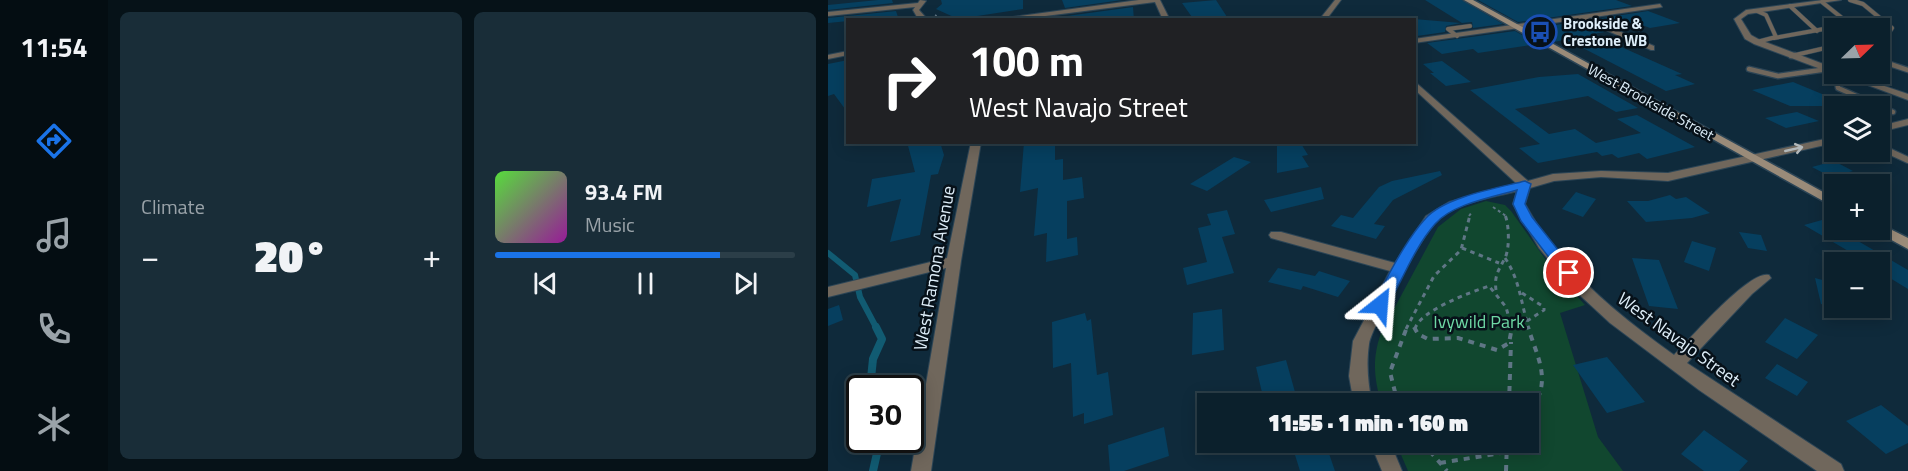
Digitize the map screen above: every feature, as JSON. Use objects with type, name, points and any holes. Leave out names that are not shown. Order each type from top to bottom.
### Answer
[{"type":"street","points":[[828,14],[919,5],[925,0]]},
{"type":"street","points":[[1042,0],[1043,13]]},
{"type":"street","points":[[1004,18],[1156,0],[1166,18]]},
{"type":"street","points":[[1324,18],[1338,0]]},
{"type":"street","name":"West Brookside Street","points":[[1468,0],[1824,198]]},
{"type":"street","points":[[1416,41],[1582,19],[1660,6],[1646,0]]},
{"type":"street","points":[[1824,68],[1748,37],[1737,19],[1742,14],[1757,11],[1838,0]]},
{"type":"street","points":[[919,5],[917,12],[923,18]]},
{"type":"street","points":[[1582,19],[1651,48]]},
{"type":"street","points":[[828,57],[846,53]]},
{"type":"street","points":[[1872,84],[1908,97]]},
{"type":"street","points":[[1416,87],[1525,184]]},
{"type":"street","points":[[1890,126],[1908,122]]},
{"type":"street","points":[[1361,393],[1358,376],[1361,341],[1399,269],[1431,219],[1441,212],[1465,200],[1525,184],[1577,175],[1668,177],[1824,142]]},
{"type":"street","name":"West Ramona Avenue","points":[[921,471],[954,261],[976,144]]},
{"type":"street","name":"West Navajo Street","points":[[1525,184],[1519,204],[1526,218],[1563,266],[1610,314],[1834,471]]},
{"type":"street","points":[[1890,234],[1908,244]]},
{"type":"street","points":[[1276,235],[1399,269]]},
{"type":"street","points":[[834,290],[954,261]]},
{"type":"street","points":[[1677,363],[1748,290],[1764,278]]},
{"type":"street","points":[[1385,453],[1392,471]]},
{"type":"lane","points":[[1850,0],[1863,4],[1880,18]]},
{"type":"lane","points":[[1757,42],[1847,24],[1822,2]]},
{"type":"lane","points":[[1790,6],[1797,10],[1817,31]]},
{"type":"lane","points":[[1757,11],[1766,15],[1774,38]]},
{"type":"lane","points":[[1457,36],[1448,29],[1470,26]]},
{"type":"lane","points":[[1791,56],[1824,48]]},
{"type":"lane","points":[[1890,64],[1908,70]]},
{"type":"lane","points":[[1749,69],[1769,77],[1782,78],[1824,71]]},
{"type":"lane","points":[[1837,84],[1838,88],[1855,96]]},
{"type":"lane","points":[[1890,152],[1908,160]]},
{"type":"path","points":[[1484,207],[1494,206],[1506,215],[1508,223],[1505,258],[1513,269],[1521,293],[1520,302],[1544,378],[1543,389],[1539,396]]},
{"type":"path","points":[[1395,393],[1390,372],[1406,330],[1433,277],[1441,266],[1457,256],[1462,248],[1465,222],[1474,210]]},
{"type":"path","points":[[1462,248],[1499,263]]},
{"type":"path","points":[[1496,290],[1495,282],[1499,263],[1505,258]]},
{"type":"path","points":[[1406,330],[1445,305],[1490,286],[1503,296],[1514,334],[1510,393]]},
{"type":"path","points":[[1521,293],[1544,307],[1544,310],[1527,321]]},
{"type":"path","points":[[1414,327],[1424,339],[1434,341],[1457,338],[1491,350],[1503,348],[1512,342]]},
{"type":"path","points":[[1431,453],[1447,471]]},
{"type":"path","points":[[1440,463],[1501,453]]},
{"type":"path","points":[[1506,471],[1507,453]]},
{"type":"green space","name":"Ivywild Park","points":[[1486,201],[1505,205],[1553,270],[1585,305],[1560,313],[1598,437],[1623,471],[1408,471],[1400,453],[1539,453],[1539,393],[1379,393],[1375,360],[1381,333],[1438,227],[1461,209]]},
{"type":"building","points":[[892,0],[893,3],[828,10],[828,5]]},
{"type":"building","points":[[941,0],[1023,0],[1023,9],[956,18],[936,9],[942,4]]},
{"type":"building","points":[[1062,0],[1122,0],[1065,8]]},
{"type":"building","points":[[1216,0],[1228,18],[1193,18],[1182,3]]},
{"type":"building","points":[[1425,0],[1462,0],[1503,24],[1473,28],[1472,22],[1462,23]]},
{"type":"building","points":[[1478,0],[1616,0],[1632,6],[1518,22]]},
{"type":"building","points":[[1133,7],[1134,18],[1068,18],[1067,16]]},
{"type":"building","points":[[896,11],[898,17],[846,18],[846,21],[828,23],[828,18]]},
{"type":"building","points":[[1648,11],[1680,23],[1650,28],[1642,25],[1620,29],[1596,19]]},
{"type":"building","points":[[1416,19],[1461,23],[1446,26],[1445,32],[1417,36]]},
{"type":"building","points":[[1581,21],[1605,32],[1592,34],[1682,74],[1675,75],[1695,84],[1666,91],[1579,46],[1564,40],[1554,42],[1530,29]]},
{"type":"building","points":[[1515,31],[1538,44],[1478,53],[1473,49],[1442,54],[1427,43]]},
{"type":"building","points":[[846,60],[846,110],[834,94],[828,96],[828,64]]},
{"type":"building","points":[[1442,61],[1471,82],[1446,86],[1423,64]]},
{"type":"building","points":[[1578,74],[1638,108],[1616,112],[1588,96],[1515,109],[1549,134],[1575,129],[1596,143],[1641,133],[1617,119],[1637,115],[1695,147],[1647,159],[1639,153],[1618,158],[1612,154],[1602,156],[1597,152],[1538,163],[1519,148],[1540,144],[1470,90],[1539,77]]},
{"type":"building","points":[[1793,82],[1827,96],[1824,96],[1824,106],[1790,106],[1752,90]]},
{"type":"building","points":[[1797,112],[1819,121],[1786,128],[1765,118]]},
{"type":"building","points":[[908,144],[941,144],[944,155],[938,174],[931,175],[920,235],[890,242],[901,199],[867,207],[872,179],[915,172]]},
{"type":"building","points":[[1024,144],[1055,144],[1055,160],[1063,159],[1063,180],[1082,177],[1084,198],[1067,201],[1067,239],[1077,237],[1078,255],[1046,262],[1047,233],[1034,236],[1038,188],[1020,192]]},
{"type":"building","points":[[1277,144],[1301,144],[1308,155],[1302,156],[1309,167],[1277,173]]},
{"type":"building","points":[[1234,157],[1251,162],[1207,191],[1190,184]]},
{"type":"building","points":[[1836,162],[1853,171],[1825,174],[1812,167]]},
{"type":"building","points":[[1440,171],[1442,175],[1393,200],[1374,224],[1385,226],[1376,239],[1331,226],[1341,215],[1353,218],[1379,187],[1392,181]]},
{"type":"building","points":[[1321,187],[1324,199],[1271,212],[1264,200]]},
{"type":"building","points":[[1576,192],[1596,199],[1583,217],[1562,209]]},
{"type":"building","points":[[1670,195],[1676,199],[1686,197],[1710,213],[1692,218],[1646,222],[1627,201],[1648,201]]},
{"type":"building","points":[[1227,210],[1235,234],[1222,237],[1234,273],[1187,285],[1183,268],[1207,262],[1198,228],[1211,225],[1207,214]]},
{"type":"building","points":[[1822,220],[1824,237],[1804,225]]},
{"type":"building","points":[[1739,232],[1761,235],[1767,251],[1748,248]]},
{"type":"building","points":[[1830,240],[1856,240],[1877,252],[1850,252]]},
{"type":"building","points":[[1692,241],[1716,248],[1709,271],[1684,262]]},
{"type":"building","points":[[1632,258],[1659,260],[1678,309],[1649,306]]},
{"type":"building","points":[[1890,260],[1908,270],[1908,289],[1890,278]]},
{"type":"building","points":[[1278,268],[1315,276],[1319,271],[1350,281],[1338,297],[1303,286],[1301,290],[1268,282]]},
{"type":"building","points":[[1815,278],[1824,280],[1824,305],[1821,304]]},
{"type":"building","points":[[839,305],[843,320],[828,326],[828,309]]},
{"type":"building","points":[[1222,309],[1224,350],[1192,355],[1193,313]]},
{"type":"building","points":[[1085,313],[1087,321],[1091,319],[1097,375],[1108,372],[1113,415],[1084,424],[1084,413],[1073,417],[1071,363],[1053,368],[1052,322]]},
{"type":"building","points":[[1785,318],[1818,335],[1797,359],[1765,342]]},
{"type":"building","points":[[1607,357],[1645,402],[1607,413],[1573,365]]},
{"type":"building","points":[[1286,360],[1295,392],[1262,393],[1256,367]]},
{"type":"building","points":[[1777,364],[1808,382],[1797,396],[1765,378]]},
{"type":"building","points":[[1881,405],[1908,426],[1908,443],[1886,454],[1846,421]]},
{"type":"building","points":[[1164,427],[1169,456],[1124,471],[1110,471],[1108,445]]},
{"type":"building","points":[[1704,430],[1748,461],[1739,471],[1704,471],[1681,454]]},
{"type":"building","points":[[1294,453],[1329,453],[1335,471],[1300,471]]},
{"type":"waterway","points":[[828,253],[855,275],[860,297],[877,329]]},
{"type":"waterway","points":[[871,375],[873,359],[882,339],[877,329]]},
{"type":"waterway","points":[[873,471],[877,453]]},
{"type":"place","name":"Brookside & Crestone WB","points":[[1540,32]]},
{"type":"route","points":[[1380,305],[1399,269],[1431,219],[1465,200],[1525,184],[1519,204],[1526,218],[1569,273]]}]
